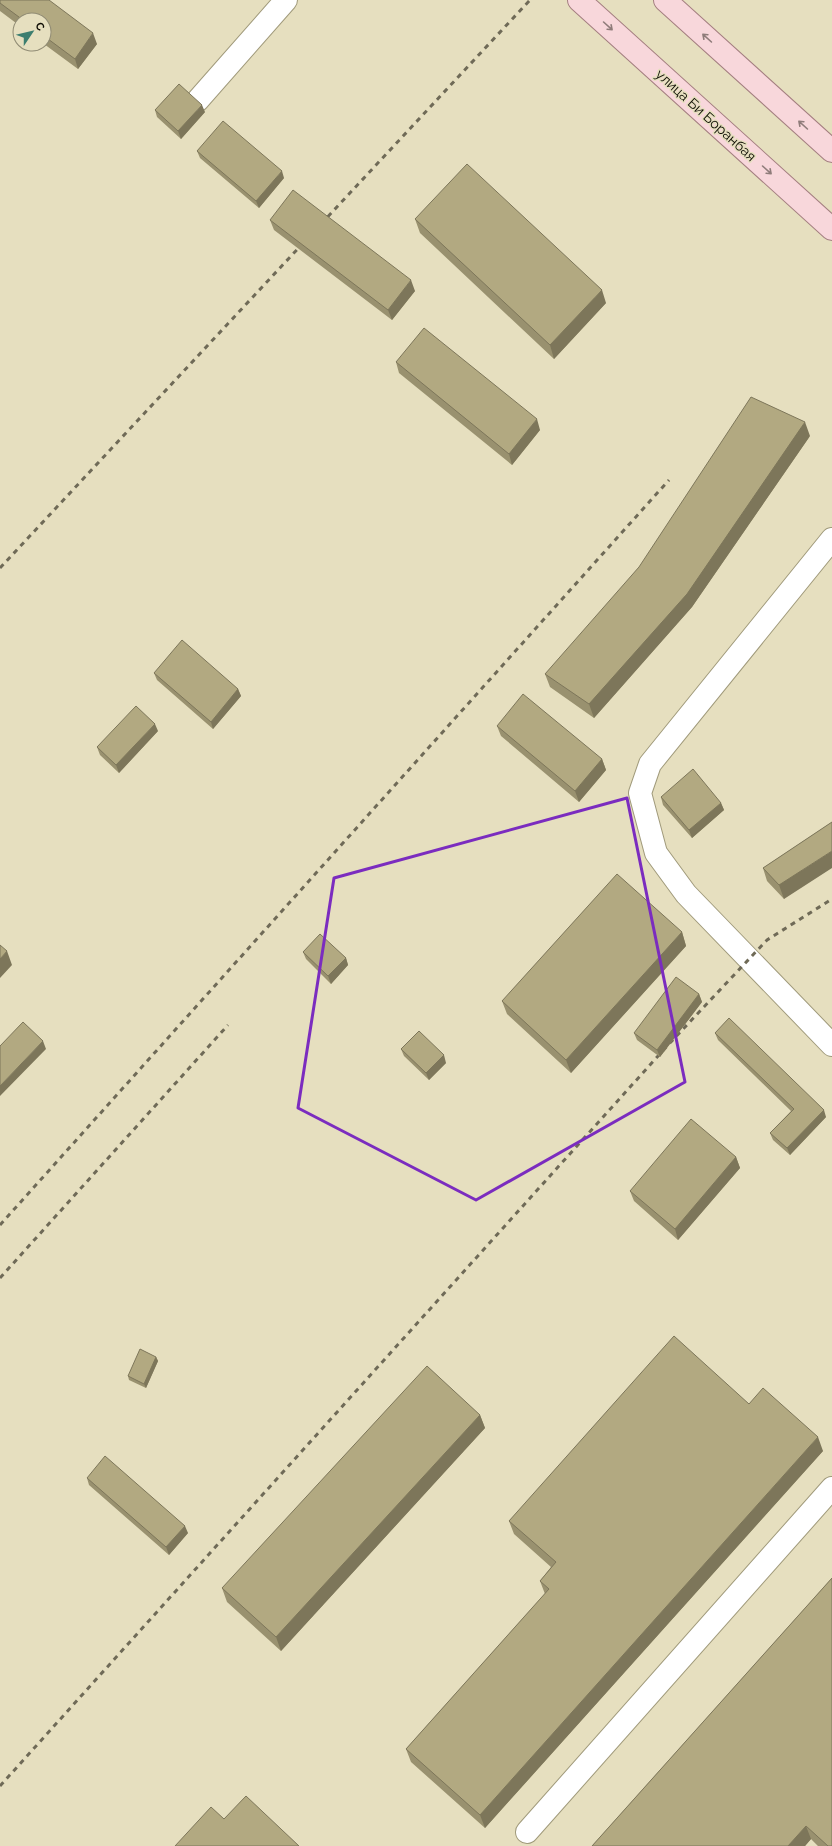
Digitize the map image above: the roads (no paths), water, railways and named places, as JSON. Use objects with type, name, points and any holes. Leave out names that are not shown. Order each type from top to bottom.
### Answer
[{"type":"main road","name":"улица Би Боранбая","points":[[580,0],[832,229]]},
{"type":"main road","points":[[665,0],[832,151]]},
{"type":"lane","points":[[198,100],[286,0]]},
{"type":"lane","points":[[832,539],[650,764],[640,793],[656,853],[686,894],[832,1045]]},
{"type":"lane","points":[[527,1832],[832,1488]]},
{"type":"railway","points":[[321,224],[530,0]]},
{"type":"railway","points":[[0,568],[306,240]]},
{"type":"railway","points":[[0,1225],[669,480]]},
{"type":"railway","points":[[0,1786],[668,1045],[767,940],[832,899]]},
{"type":"railway","points":[[0,1278],[228,1025]]}]
